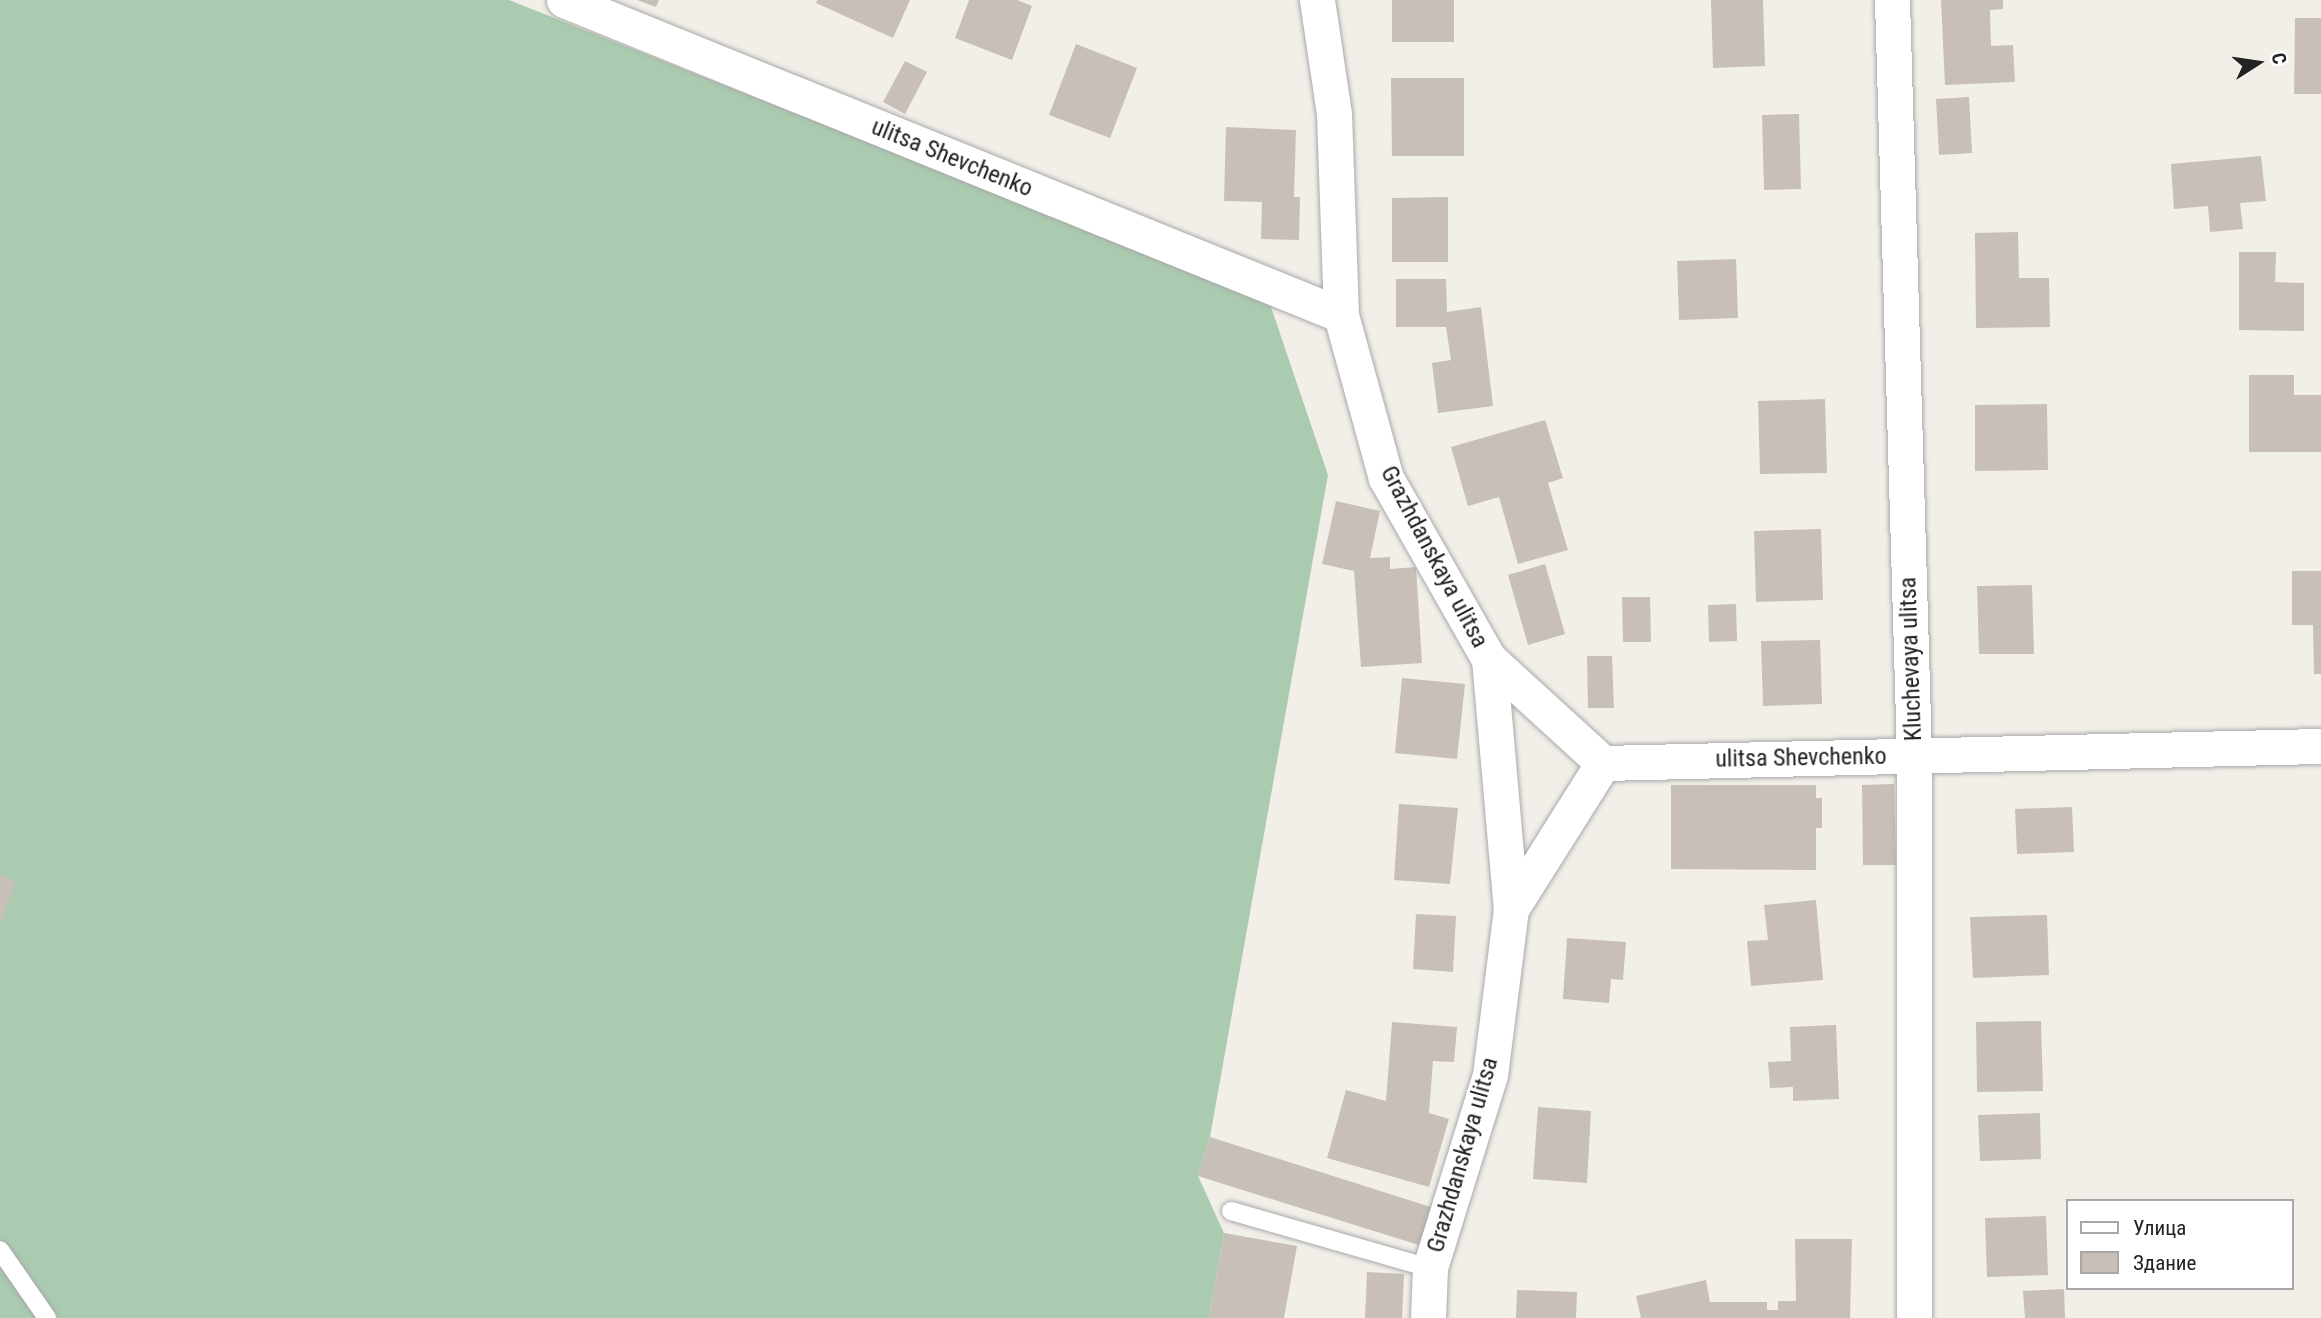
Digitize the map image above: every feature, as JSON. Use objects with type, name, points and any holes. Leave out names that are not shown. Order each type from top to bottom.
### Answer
[{"type":"street","name":"ulitsa Shevchenko","points":[[564,0],[1341,315]]},
{"type":"street","name":"Grazhdanskaya ulitsa","points":[[1317,0],[1334,114],[1341,315],[1386,478],[1489,659],[1511,909],[1490,1075],[1430,1268],[1428,1318]]},
{"type":"street","name":"Kluchevaya ulitsa","points":[[1892,0],[1914,755],[1914,1318]]},
{"type":"street","points":[[1489,659],[1603,763]]},
{"type":"street","name":"ulitsa Shevchenko","points":[[1603,763],[2321,746]]},
{"type":"street","name":"Grazhdanskaya ulitsa","points":[[1511,909],[1603,763]]},
{"type":"lane","points":[[1231,1211],[1430,1268]]},
{"type":"lane","points":[[0,1250],[47,1318]]},
{"type":"green space","points":[[0,0],[509,0],[1269,301],[1328,475],[1210,1137],[1198,1176],[1224,1233],[1209,1318],[0,1318]]},
{"type":"building","points":[[637,0],[659,0],[656,7]]},
{"type":"building","points":[[817,0],[910,0],[893,38],[816,3]]},
{"type":"building","points":[[969,0],[1017,0],[1032,6],[1012,60],[955,38]]},
{"type":"building","points":[[1392,0],[1454,0],[1454,42],[1392,42]]},
{"type":"building","points":[[1711,0],[1763,0],[1765,66],[1713,68]]},
{"type":"building","points":[[1941,0],[2003,0],[2003,9],[1990,10],[1991,46],[2013,45],[2015,82],[1945,85]]},
{"type":"building","points":[[2295,18],[2321,18],[2321,94],[2294,94]]},
{"type":"building","points":[[1076,44],[1137,68],[1110,138],[1049,115]]},
{"type":"building","points":[[905,61],[927,72],[905,114],[883,102]]},
{"type":"building","points":[[1391,78],[1464,78],[1464,156],[1392,156]]},
{"type":"building","points":[[1969,97],[1972,153],[1939,155],[1936,99]]},
{"type":"building","points":[[1799,114],[1801,189],[1764,190],[1762,115]]},
{"type":"building","points":[[1226,127],[1296,130],[1294,197],[1300,197],[1299,240],[1261,239],[1262,202],[1224,201]]},
{"type":"building","points":[[2261,156],[2266,201],[2240,203],[2243,229],[2210,232],[2208,206],[2174,209],[2171,164]]},
{"type":"building","points":[[1448,197],[1448,262],[1392,262],[1392,198]]},
{"type":"building","points":[[2018,232],[2019,278],[2049,278],[2050,327],[1976,328],[1975,233]]},
{"type":"building","points":[[2239,252],[2276,252],[2275,282],[2304,283],[2304,331],[2239,330]]},
{"type":"building","points":[[1736,259],[1738,318],[1679,320],[1677,261]]},
{"type":"building","points":[[1396,279],[1446,279],[1447,312],[1481,307],[1493,406],[1438,413],[1432,363],[1451,360],[1446,327],[1396,327]]},
{"type":"building","points":[[2249,375],[2294,375],[2294,395],[2321,395],[2321,452],[2249,452]]},
{"type":"building","points":[[1825,399],[1827,473],[1760,474],[1758,401]]},
{"type":"building","points":[[2047,404],[2048,470],[1975,471],[1975,405]]},
{"type":"building","points":[[1545,420],[1563,478],[1548,483],[1568,550],[1518,564],[1499,497],[1468,506],[1451,447]]},
{"type":"building","points":[[1336,501],[1380,511],[1370,558],[1390,557],[1390,569],[1416,567],[1422,663],[1361,667],[1354,571],[1322,564]]},
{"type":"building","points":[[1821,529],[1823,600],[1756,602],[1754,531]]},
{"type":"building","points":[[1545,564],[1565,634],[1528,645],[1508,575]]},
{"type":"building","points":[[2292,571],[2321,571],[2321,674],[2314,674],[2313,625],[2292,625]]},
{"type":"building","points":[[2032,585],[2034,654],[1979,654],[1977,586]]},
{"type":"building","points":[[1622,597],[1650,597],[1651,642],[1623,642]]},
{"type":"building","points":[[1736,604],[1737,641],[1709,642],[1708,605]]},
{"type":"building","points":[[1820,640],[1822,704],[1763,706],[1761,641]]},
{"type":"building","points":[[1587,656],[1612,656],[1614,708],[1588,708]]},
{"type":"building","points":[[1402,678],[1465,684],[1457,759],[1395,753]]},
{"type":"building","points":[[1894,784],[1896,865],[1863,865],[1862,785]]},
{"type":"building","points":[[1671,785],[1816,785],[1816,798],[1822,798],[1822,828],[1816,828],[1816,870],[1671,869]]},
{"type":"building","points":[[1399,804],[1458,808],[1450,884],[1394,880]]},
{"type":"building","points":[[2072,807],[2074,852],[2017,854],[2015,809]]},
{"type":"building","points":[[0,875],[16,881],[0,924]]},
{"type":"building","points":[[1816,900],[1823,980],[1751,986],[1747,941],[1768,940],[1764,905]]},
{"type":"building","points":[[1416,914],[1456,916],[1453,972],[1413,969]]},
{"type":"building","points":[[2047,915],[2049,975],[1973,978],[1970,917]]},
{"type":"building","points":[[1567,938],[1626,942],[1623,980],[1611,979],[1609,1003],[1563,999]]},
{"type":"building","points":[[2041,1021],[2043,1091],[1977,1092],[1976,1022]]},
{"type":"building","points":[[1392,1022],[1457,1027],[1454,1062],[1433,1061],[1429,1113],[1449,1119],[1429,1187],[1327,1158],[1346,1090],[1386,1101]]},
{"type":"building","points":[[1836,1025],[1839,1099],[1793,1101],[1793,1087],[1770,1088],[1768,1062],[1791,1061],[1790,1027]]},
{"type":"building","points":[[1538,1107],[1591,1111],[1587,1183],[1533,1179]]},
{"type":"building","points":[[2040,1113],[2041,1159],[1980,1161],[1978,1115]]},
{"type":"building","points":[[1210,1137],[1434,1208],[1422,1246],[1198,1176]]},
{"type":"building","points":[[2046,1216],[2048,1275],[1987,1277],[1985,1218]]},
{"type":"building","points":[[1224,1233],[1297,1246],[1284,1318],[1209,1318]]},
{"type":"building","points":[[1795,1239],[1852,1239],[1850,1318],[1641,1318],[1636,1296],[1706,1280],[1710,1302],[1767,1302],[1767,1310],[1778,1310],[1778,1301],[1796,1301]]},
{"type":"building","points":[[1367,1272],[1404,1274],[1402,1318],[1365,1318]]},
{"type":"building","points":[[2064,1289],[2065,1318],[2025,1318],[2023,1291]]},
{"type":"building","points":[[1517,1290],[1577,1292],[1576,1318],[1516,1318]]}]
